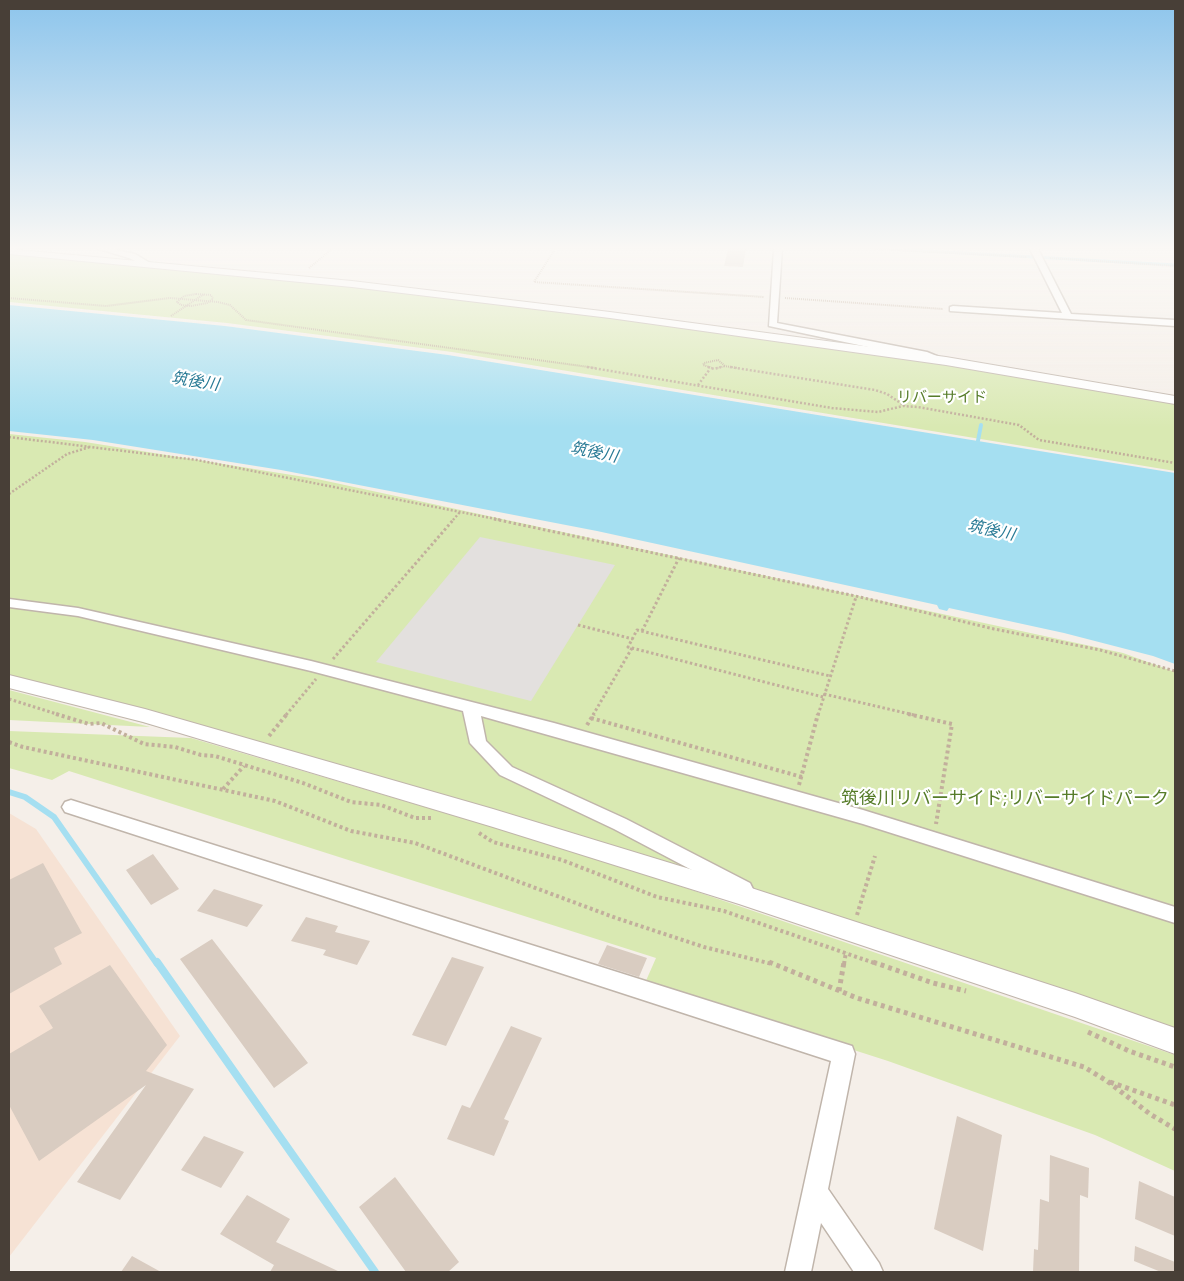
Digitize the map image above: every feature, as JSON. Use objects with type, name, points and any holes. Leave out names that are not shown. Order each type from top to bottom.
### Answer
[{"type":"street","points":[[554,309],[946,361],[1175,400]]},
{"type":"street","points":[[773,309],[772,324],[780,327],[927,355],[946,361]]},
{"type":"street","points":[[953,309],[1175,323]]},
{"type":"street","points":[[1064,309],[1068,316]]},
{"type":"street","points":[[9,603],[78,612],[324,669],[579,736],[934,839],[1175,915]]},
{"type":"street","points":[[9,682],[145,716],[252,757],[493,818],[772,904]]},
{"type":"street","points":[[471,708],[478,743],[506,771],[620,824],[849,942],[1175,1041]]},
{"type":"street","points":[[71,807],[844,1054],[798,1272]]},
{"type":"street","points":[[816,1193],[870,1272]]},
{"type":"path","points":[[171,316],[182,309]]},
{"type":"path","points":[[234,309],[246,320],[545,360],[832,408],[878,412],[904,406],[918,407],[1019,425],[1039,440],[1175,463]]},
{"type":"path","points":[[724,366],[724,363],[718,360],[704,362],[703,365],[710,369],[724,366],[875,390],[887,394],[904,406]]},
{"type":"path","points":[[698,385],[710,369]]},
{"type":"path","points":[[9,437],[197,460],[460,512],[679,558],[994,629],[1100,650],[1175,671]]},
{"type":"path","points":[[9,494],[67,454],[92,446]]},
{"type":"path","points":[[223,789],[460,512]]},
{"type":"path","points":[[642,631],[679,558]]},
{"type":"path","points":[[796,798],[824,696],[856,597]]},
{"type":"path","points":[[578,625],[632,639]]},
{"type":"path","points":[[830,676],[637,630],[628,647],[824,696],[952,724],[934,839]]},
{"type":"path","points":[[579,736],[632,648]]},
{"type":"path","points":[[9,700],[80,721],[101,723],[144,744],[175,747],[201,755],[252,757],[304,783],[351,802],[381,805],[415,818],[433,818]]},
{"type":"path","points":[[591,718],[802,777]]},
{"type":"path","points":[[9,742],[23,747],[276,801],[351,831],[415,843],[616,918],[704,947],[762,960],[839,991],[1029,1048],[1084,1067],[1107,1081],[1150,1114],[1175,1129]]},
{"type":"path","points":[[470,828],[493,842],[562,860],[657,897],[724,910],[849,942],[933,983],[970,992]]},
{"type":"path","points":[[839,991],[849,942],[876,856]]},
{"type":"path","points":[[1084,1031],[1129,1051],[1175,1067]]},
{"type":"path","points":[[1107,1081],[1175,1105]]},
{"type":"shaded area","points":[[480,537],[615,565],[531,701],[376,662]]},
{"type":"shaded area","points":[[9,813],[36,829],[180,1036],[9,1257]]},
{"type":"green space","name":"リバーサイド","points":[[79,309],[543,309],[944,364],[1175,404],[1175,471],[452,352],[227,323]]},
{"type":"green space","name":"筑後川リバーサイド;リバーサイドパーク","points":[[9,434],[85,442],[317,479],[1123,653],[1175,672],[1175,1040],[797,903],[9,686]]},
{"type":"green space","points":[[9,690],[150,727],[9,720]]},
{"type":"green space","points":[[9,731],[191,738],[601,859],[1175,1055],[1175,1171],[1095,1135],[888,1061],[645,983],[656,958],[69,771],[52,780],[9,768]]},
{"type":"water","name":"筑後川","points":[[9,309],[48,309],[225,326],[448,355],[1175,473],[1175,664],[1153,656],[1064,633],[949,608],[947,611],[939,609],[937,605],[597,531],[281,470],[93,440],[9,431]]},
{"type":"building","points":[[153,854],[179,889],[151,905],[126,870]]},
{"type":"building","points":[[43,863],[82,933],[54,948],[62,964],[9,994],[9,880]]},
{"type":"building","points":[[214,889],[263,905],[247,927],[197,911]]},
{"type":"building","points":[[306,917],[338,926],[335,932],[370,941],[357,965],[323,955],[326,950],[291,941]]},
{"type":"building","points":[[212,939],[308,1063],[274,1088],[180,959]]},
{"type":"building","points":[[607,945],[647,958],[639,977],[598,964]]},
{"type":"building","points":[[452,957],[484,967],[446,1046],[412,1035]]},
{"type":"building","points":[[110,965],[167,1045],[146,1071],[194,1089],[120,1200],[77,1182],[146,1085],[39,1161],[9,1105],[9,1054],[53,1028],[39,1006]]},
{"type":"building","points":[[511,1026],[542,1038],[504,1119],[509,1121],[494,1156],[447,1139],[462,1105],[470,1108]]},
{"type":"building","points":[[957,1116],[1002,1135],[983,1251],[934,1229]]},
{"type":"building","points":[[204,1136],[244,1152],[221,1188],[181,1170]]},
{"type":"building","points":[[1050,1155],[1089,1168],[1088,1198],[1080,1195],[1079,1272],[1033,1272],[1034,1249],[1038,1250],[1040,1199],[1049,1202]]},
{"type":"building","points":[[395,1177],[459,1262],[448,1272],[406,1272],[359,1207]]},
{"type":"building","points":[[1139,1181],[1175,1197],[1175,1236],[1135,1219]]},
{"type":"building","points":[[247,1195],[290,1219],[276,1242],[340,1272],[270,1272],[274,1265],[220,1234]]},
{"type":"building","points":[[1135,1246],[1175,1262],[1175,1272],[1161,1272],[1134,1261]]},
{"type":"building","points":[[132,1256],[161,1272],[121,1272]]},
{"type":"waterway","points":[[977,446],[981,425]]},
{"type":"waterway","points":[[9,792],[25,797],[54,817],[157,964]]},
{"type":"waterway","points":[[157,962],[375,1272]]}]
